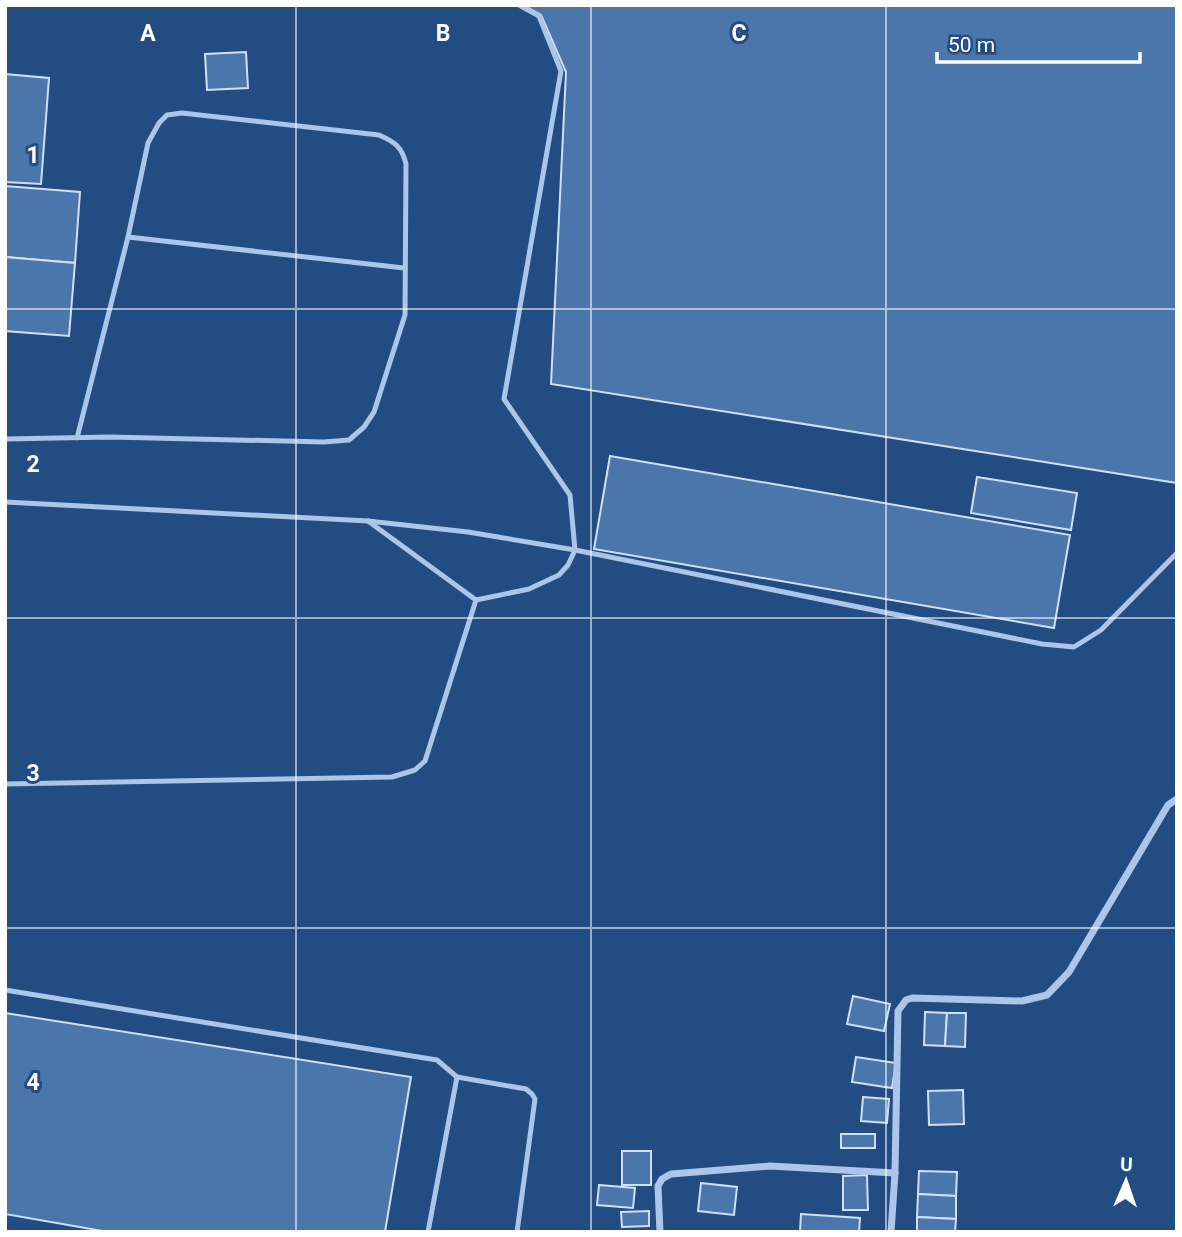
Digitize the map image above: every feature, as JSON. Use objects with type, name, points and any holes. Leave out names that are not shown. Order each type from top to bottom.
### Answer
[{"type":"street","points":[[891,1232],[895,1173],[898,1011],[912,998],[1022,1001],[1047,996],[1069,972],[1168,805],[1177,799]]},
{"type":"street","points":[[660,1232],[658,1186],[662,1179],[671,1174],[769,1166],[895,1173]]},
{"type":"lane","points":[[368,521],[476,600],[529,589],[559,575],[568,565],[575,550],[570,495],[504,399],[561,71],[539,16],[519,5]]},
{"type":"lane","points":[[5,439],[349,440],[364,427],[377,407],[405,316],[406,164],[403,150],[395,142],[379,135],[182,113],[167,115],[159,123],[148,144],[128,237],[77,438]]},
{"type":"lane","points":[[128,237],[404,268]]},
{"type":"lane","points":[[5,502],[368,521],[468,532],[575,550],[1042,644],[1074,647],[1101,630],[1177,553]]},
{"type":"lane","points":[[5,784],[392,777],[415,771],[425,761],[476,600]]},
{"type":"lane","points":[[5,990],[433,1058],[457,1077],[526,1089],[535,1099],[517,1232]]},
{"type":"lane","points":[[429,1232],[457,1077]]},
{"type":"building","points":[[523,5],[1177,5],[1177,483],[551,384],[566,72],[541,15]]},
{"type":"building","points":[[246,52],[248,88],[207,90],[205,54]]},
{"type":"building","points":[[5,74],[49,78],[41,184],[5,182]]},
{"type":"building","points":[[5,186],[80,192],[75,263],[5,257]]},
{"type":"building","points":[[5,257],[75,263],[69,336],[5,331]]},
{"type":"building","points":[[610,456],[1070,535],[1054,628],[594,549]]},
{"type":"building","points":[[977,477],[1077,493],[1071,530],[971,513]]},
{"type":"building","points":[[853,996],[890,1004],[884,1031],[847,1024]]},
{"type":"building","points":[[925,1012],[947,1013],[945,1046],[924,1045]]},
{"type":"building","points":[[5,1013],[411,1077],[385,1232],[108,1232],[5,1214]]},
{"type":"building","points":[[947,1013],[966,1013],[965,1047],[945,1046]]},
{"type":"building","points":[[856,1057],[896,1063],[892,1088],[852,1082]]},
{"type":"building","points":[[963,1090],[964,1124],[929,1125],[928,1091]]},
{"type":"building","points":[[863,1097],[889,1099],[887,1123],[861,1121]]},
{"type":"building","points":[[841,1134],[875,1134],[875,1148],[841,1148]]},
{"type":"building","points":[[622,1151],[651,1151],[651,1185],[622,1185]]},
{"type":"building","points":[[919,1171],[957,1172],[956,1196],[918,1194]]},
{"type":"building","points":[[867,1175],[868,1210],[843,1210],[843,1176]]},
{"type":"building","points":[[701,1183],[737,1187],[734,1215],[698,1211]]},
{"type":"building","points":[[599,1185],[635,1188],[633,1208],[597,1205]]},
{"type":"building","points":[[918,1194],[956,1196],[956,1219],[917,1217]]},
{"type":"building","points":[[649,1211],[649,1226],[622,1227],[621,1212]]},
{"type":"building","points":[[801,1214],[860,1218],[859,1232],[800,1232]]},
{"type":"building","points":[[917,1217],[956,1219],[955,1232],[917,1232]]}]
